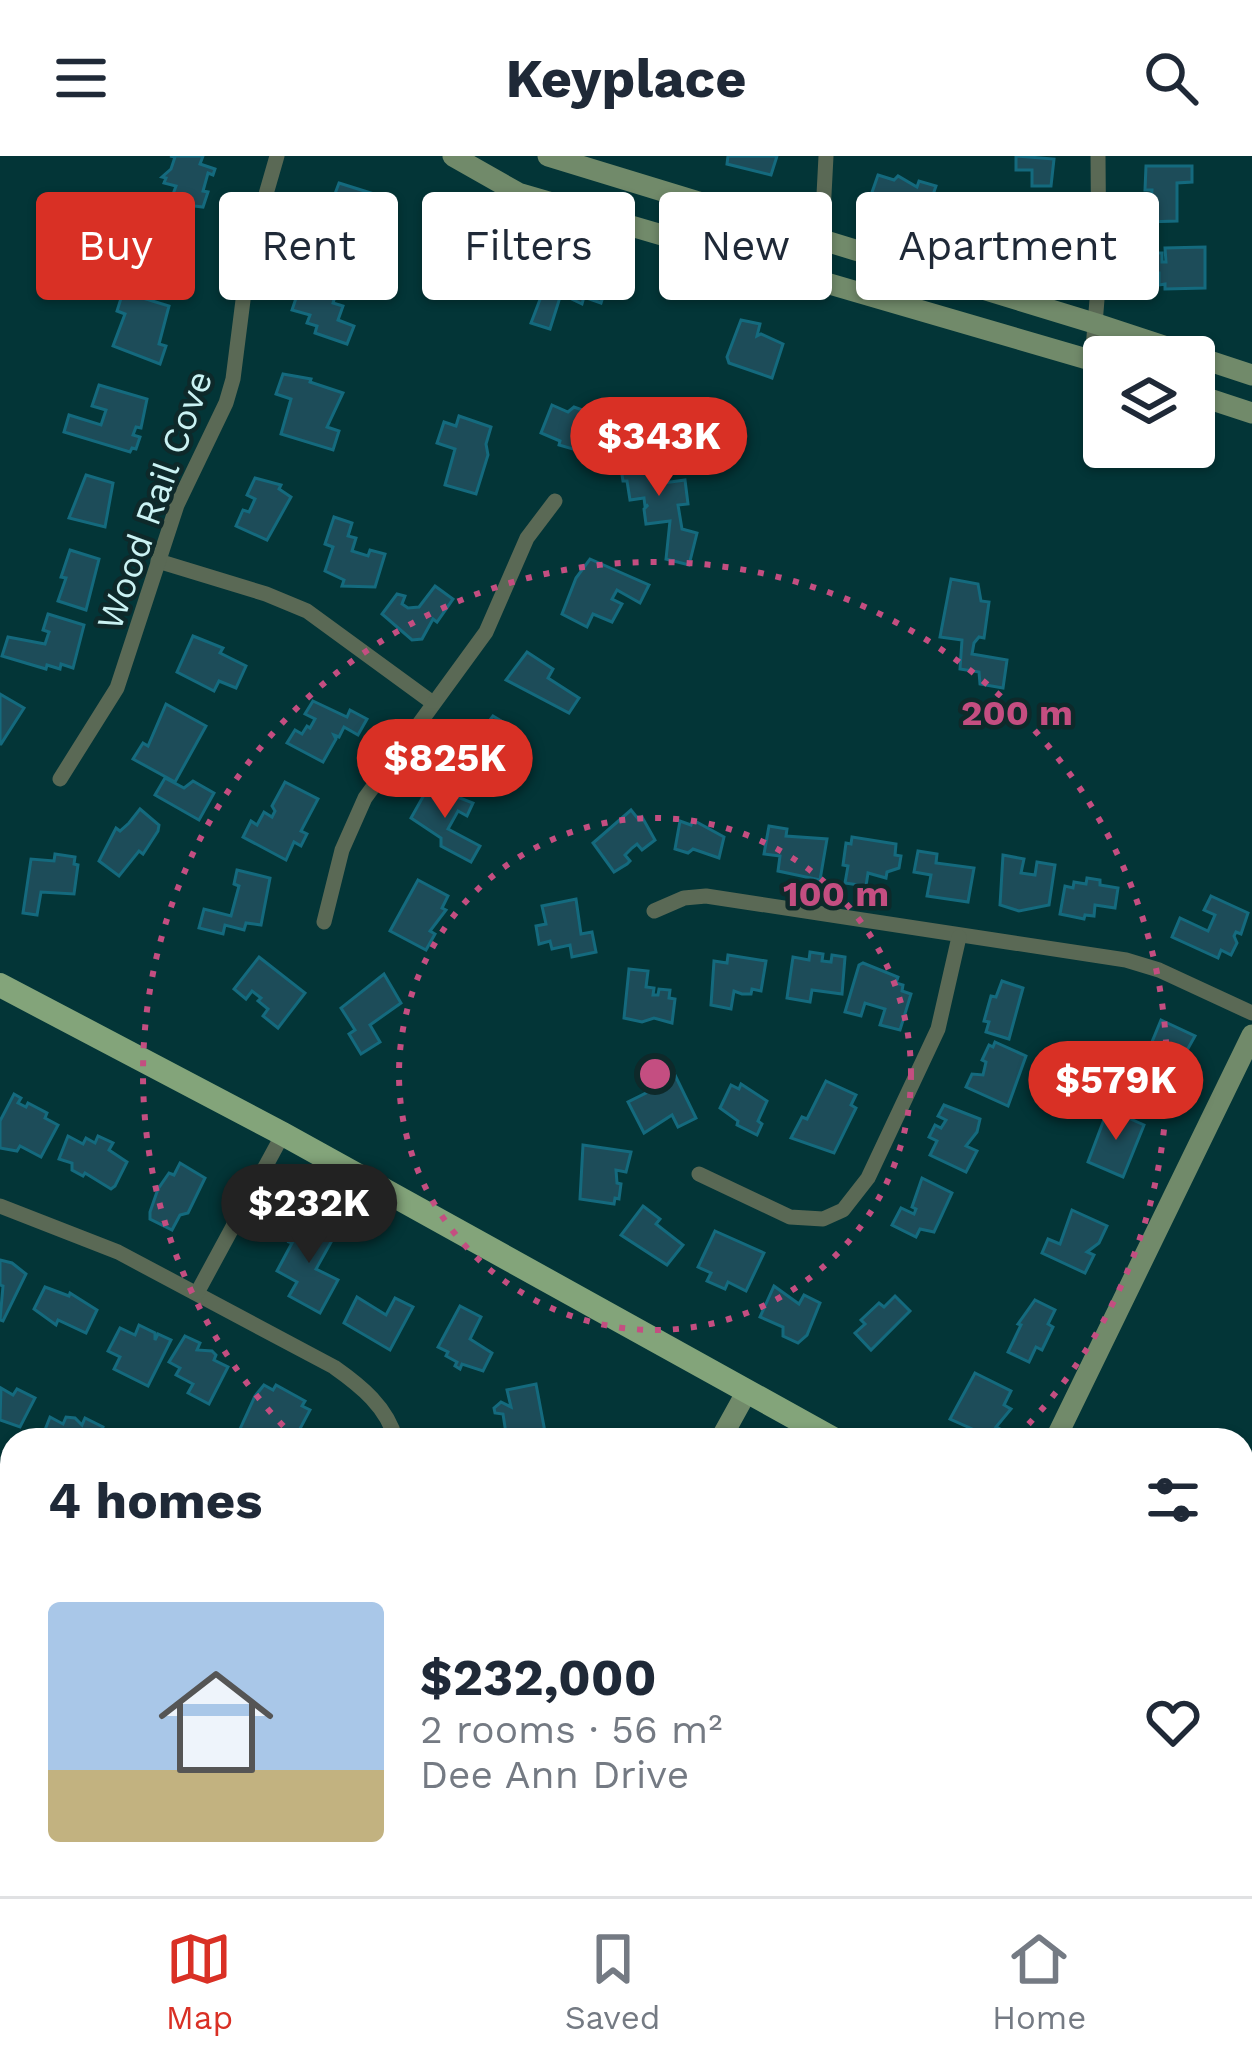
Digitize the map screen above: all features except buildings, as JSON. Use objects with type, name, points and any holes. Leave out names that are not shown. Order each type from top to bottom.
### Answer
[{"type":"main road","points":[[0,985],[283,1134],[812,1428]]},
{"type":"street","name":"Wood Rail Cove","points":[[60,779],[117,688],[176,505],[226,403],[249,253],[277,156]]},
{"type":"street","points":[[453,156],[518,193],[659,234]]},
{"type":"street","points":[[548,156],[666,192]]},
{"type":"street","points":[[825,192],[826,156]]},
{"type":"street","points":[[1097,336],[1098,156]]},
{"type":"street","points":[[832,243],[1252,375]]},
{"type":"street","points":[[832,285],[1083,359]]},
{"type":"street","points":[[1215,401],[1252,413]]},
{"type":"street","points":[[324,922],[342,850],[365,798],[486,632],[527,538],[555,501]]},
{"type":"street","points":[[158,561],[307,611],[433,703]]},
{"type":"street","points":[[655,911],[684,898],[706,896],[1138,962],[1252,1013]]},
{"type":"street","points":[[699,1174],[790,1217],[833,1216],[853,1201],[938,1029],[958,937]]},
{"type":"street","points":[[1061,1428],[1252,1035]]},
{"type":"street","points":[[197,1293],[283,1134]]},
{"type":"street","points":[[0,1206],[96,1242],[345,1376],[372,1398],[390,1428]]},
{"type":"street","points":[[727,1428],[746,1393]]}]
